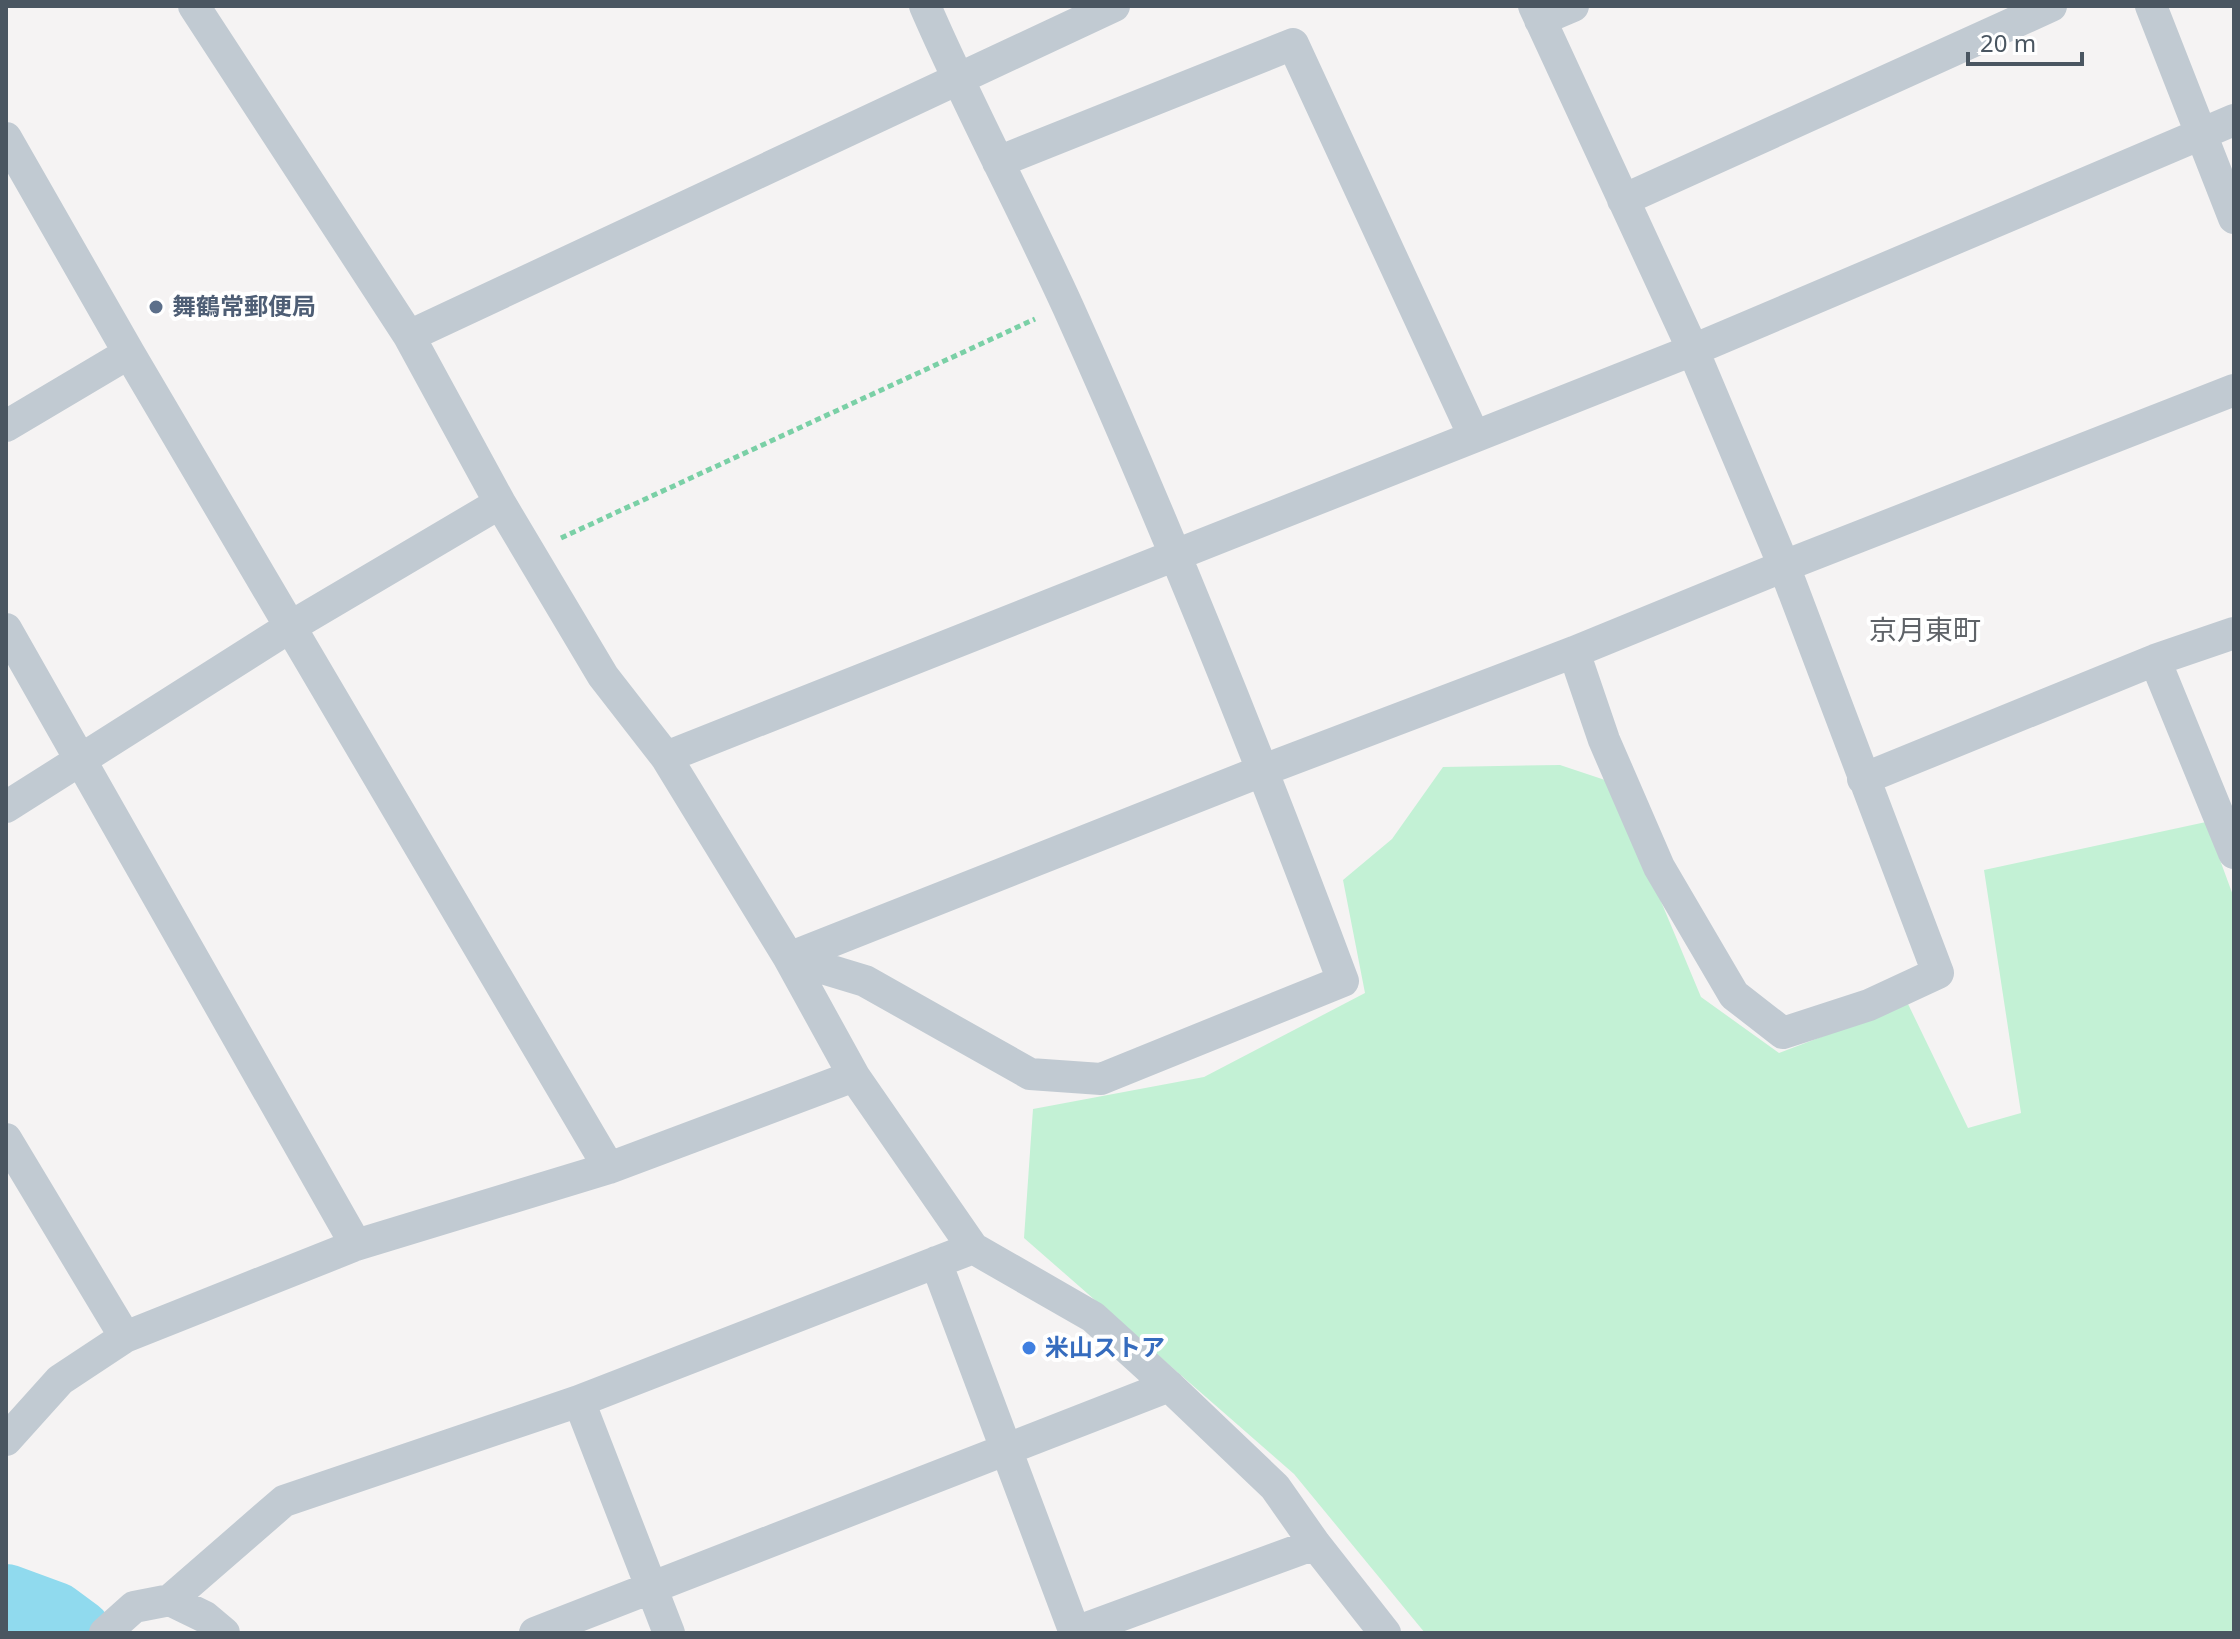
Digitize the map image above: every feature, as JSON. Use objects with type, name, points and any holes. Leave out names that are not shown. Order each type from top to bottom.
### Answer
[{"type":"street","points":[[194,6],[409,336],[500,503],[603,676],[666,757],[789,958],[854,1076],[973,1248],[1093,1317],[1169,1386],[1275,1487],[1385,1633]]},
{"type":"street","points":[[789,958],[865,981],[1030,1074],[1101,1079],[1343,981],[1264,770],[1176,553],[1067,305],[957,80],[925,6]]},
{"type":"street","points":[[409,336],[1114,6]]},
{"type":"street","points":[[1573,6],[1537,13],[1693,350],[1784,566],[1938,973],[1869,1005],[1783,1033],[1734,995],[1659,867],[1604,740],[1574,652]]},
{"type":"street","points":[[1623,200],[2051,6]]},
{"type":"street","points":[[2151,6],[2234,218]]},
{"type":"street","points":[[998,162],[1293,44],[1474,436]]},
{"type":"street","points":[[666,757],[1693,350],[2234,120]]},
{"type":"street","points":[[6,138],[129,353],[609,1168]]},
{"type":"street","points":[[6,426],[129,353]]},
{"type":"street","points":[[789,958],[2234,390]]},
{"type":"street","points":[[6,807],[290,627],[500,503]]},
{"type":"street","points":[[6,629],[356,1245]]},
{"type":"street","points":[[1863,779],[2155,660],[2234,633]]},
{"type":"street","points":[[2155,660],[2234,853]]},
{"type":"street","points":[[6,1440],[60,1380],[125,1337],[356,1245],[609,1168],[854,1076]]},
{"type":"street","points":[[6,1139],[125,1337]]},
{"type":"street","points":[[107,1631],[134,1607],[170,1600],[284,1501],[579,1401],[973,1248]]},
{"type":"street","points":[[936,1262],[1074,1633],[1315,1544]]},
{"type":"street","points":[[535,1633],[1169,1386]]},
{"type":"street","points":[[579,1401],[669,1633]]},
{"type":"street","points":[[170,1600],[205,1617],[224,1633]]},
{"type":"path","points":[[532,553],[1067,305]]},
{"type":"green space","points":[[1560,765],[1611,782],[1701,997],[1779,1053],[1908,1004],[1968,1128],[2021,1113],[1984,870],[2206,822],[2234,898],[2234,1633],[1425,1633],[1294,1474],[1024,1238],[1033,1109],[1204,1077],[1365,993],[1343,880],[1392,839],[1443,767]]},
{"type":"waterway","points":[[6,1598],[55,1616],[78,1633]]},
{"type":"place","name":"舞鶴常郵便局","points":[[156,307]]},
{"type":"place","name":"米山ストア","points":[[1029,1348]]},
{"type":"district","name":"京月東町","points":[[1925,630]]}]
